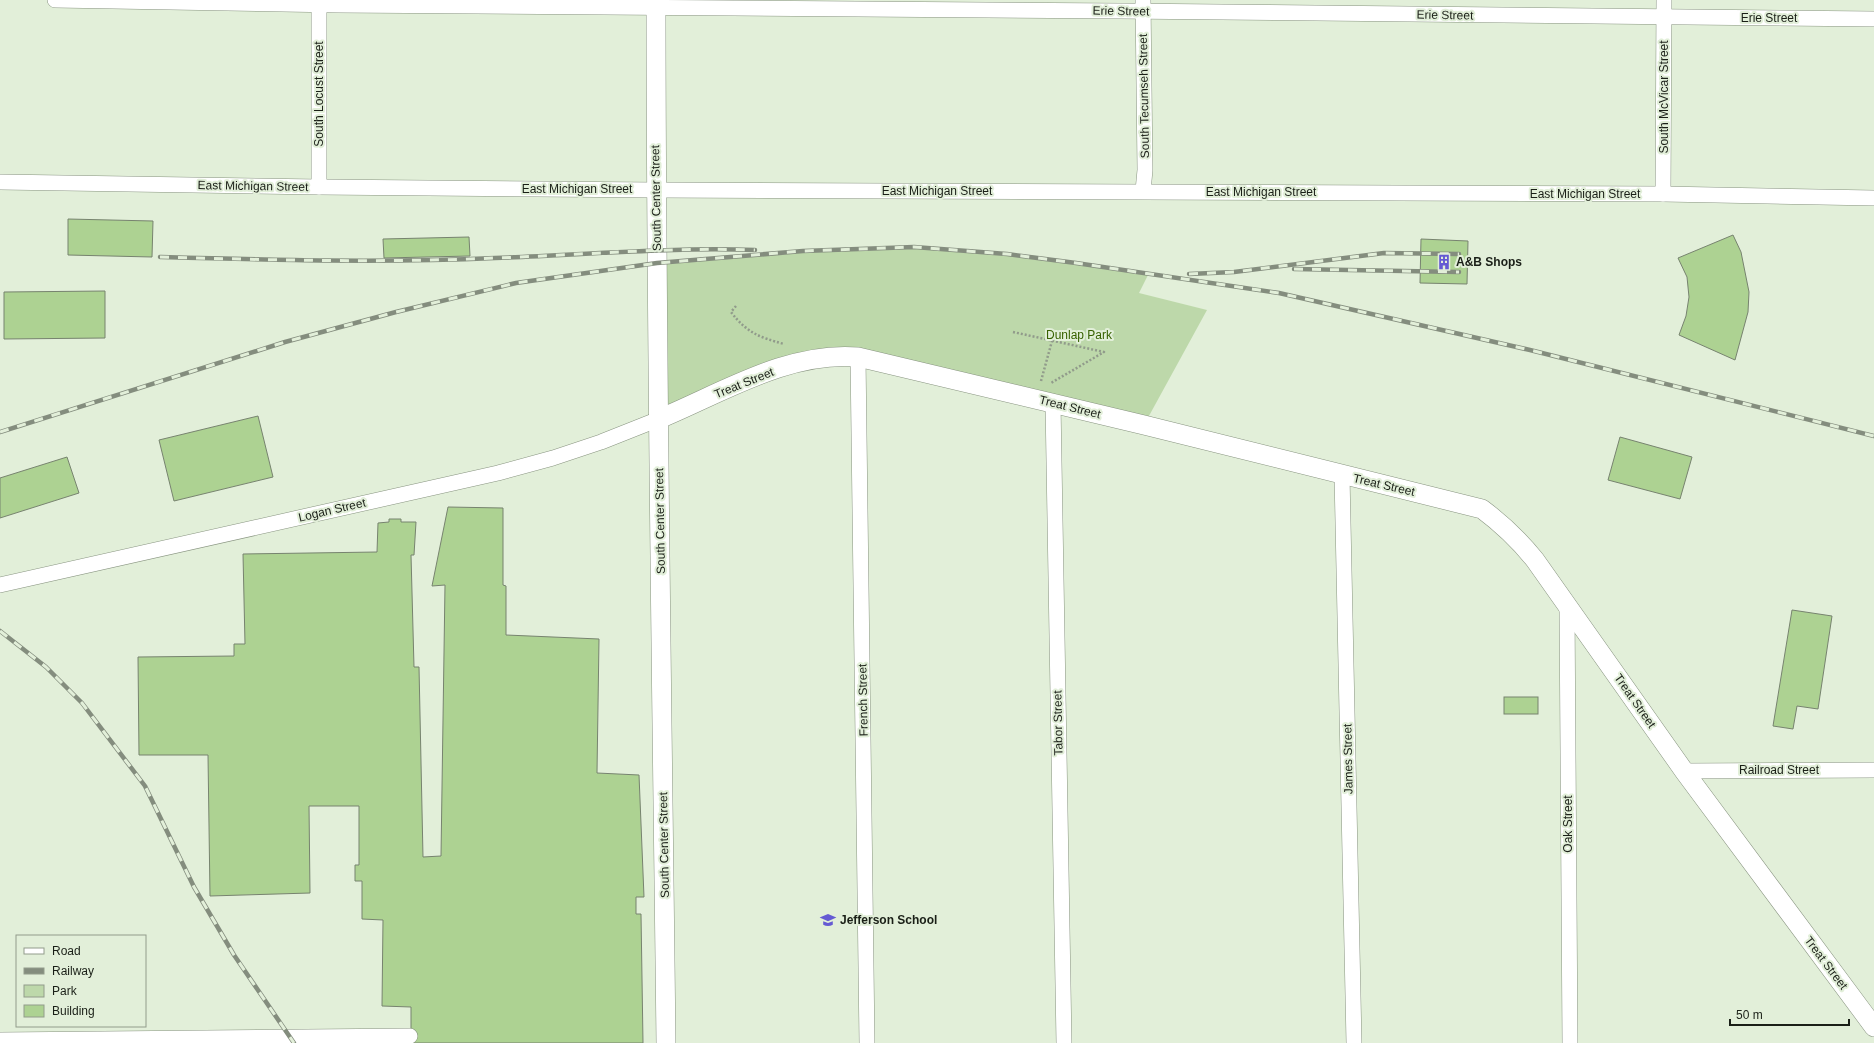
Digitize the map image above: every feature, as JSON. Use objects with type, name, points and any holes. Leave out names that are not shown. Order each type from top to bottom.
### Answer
[{"type":"street","name":"Erie Street","points":[[55,0],[1143,6],[1664,18],[1874,19]]},
{"type":"street","name":"South McVicar Street","points":[[1663,194],[1664,0]]},
{"type":"street","name":"South Locust Street","points":[[319,2],[319,187]]},
{"type":"street","name":"South Center Street","points":[[656,4],[656,190],[666,1043]]},
{"type":"street","name":"South Tecumseh Street","points":[[1143,6],[1145,170],[1143,191]]},
{"type":"street","name":"East Michigan Street","points":[[0,182],[656,190],[1663,194],[1874,198]]},
{"type":"street","name":"Treat Street","points":[[659,419],[775,370],[817,358],[840,355],[858,357],[1053,403],[1482,509],[1501,523],[1519,540],[1535,560],[1684,771],[1874,1027]]},
{"type":"street","name":"French Street","points":[[858,357],[867,1043]]},
{"type":"street","name":"Tabor Street","points":[[1053,403],[1064,1043]]},
{"type":"street","name":"Logan Street","points":[[0,585],[498,473],[554,458],[601,442],[659,419]]},
{"type":"street","name":"James Street","points":[[1342,475],[1354,1043]]},
{"type":"street","name":"Oak Street","points":[[1567,606],[1570,1043]]},
{"type":"street","name":"Railroad Street","points":[[1684,771],[1874,770]]},
{"type":"street","points":[[0,1040],[410,1036]]},
{"type":"path","points":[[736,306],[731,312],[741,325],[761,337],[784,344]]},
{"type":"path","points":[[1013,332],[1104,352],[1051,383]]},
{"type":"path","points":[[1041,381],[1052,341]]},
{"type":"green space","name":"Dunlap Park","points":[[914,247],[1007,254],[1149,273],[1139,293],[1207,310],[1144,425],[840,355],[659,419],[657,263],[803,251]]},
{"type":"building","points":[[68,219],[153,221],[152,257],[68,255]]},
{"type":"building","points":[[1733,235],[1741,252],[1749,292],[1748,312],[1735,360],[1679,335],[1686,316],[1689,297],[1687,277],[1678,258]]},
{"type":"building","points":[[469,237],[470,256],[384,258],[383,239]]},
{"type":"building","name":"A&B Shops","points":[[1421,239],[1468,241],[1467,284],[1420,283]]},
{"type":"building","points":[[105,291],[105,338],[4,339],[4,292]]},
{"type":"building","points":[[258,416],[273,477],[174,501],[159,440]]},
{"type":"building","points":[[1620,437],[1692,457],[1680,499],[1608,480]]},
{"type":"building","points":[[67,457],[79,493],[0,518],[0,478]]},
{"type":"building","points":[[448,507],[503,508],[503,585],[506,586],[506,635],[599,639],[597,773],[639,775],[644,897],[636,897],[636,914],[641,914],[643,1043],[411,1043],[411,1007],[382,1006],[383,920],[362,919],[362,881],[355,881],[355,865],[359,865],[359,806],[309,806],[310,893],[210,896],[208,755],[139,755],[138,657],[234,656],[234,644],[245,644],[243,554],[377,552],[378,523],[389,522],[389,519],[401,519],[401,522],[416,522],[414,555],[411,555],[414,667],[419,667],[423,857],[441,856],[445,585],[432,586]]},
{"type":"building","points":[[1792,610],[1832,616],[1818,709],[1797,706],[1793,729],[1773,726]]},
{"type":"building","points":[[1504,697],[1538,697],[1538,714],[1504,714]]},
{"type":"railway","points":[[0,432],[285,342],[396,312],[516,283],[657,263],[803,251],[914,247],[1007,254],[1279,293],[1530,350],[1874,436]]},
{"type":"railway","points":[[160,257],[369,261],[453,260],[657,250],[755,250]]},
{"type":"railway","points":[[1189,274],[1234,272],[1384,253],[1459,254]]},
{"type":"railway","points":[[1294,269],[1459,272]]},
{"type":"railway","points":[[0,631],[46,667],[82,703],[145,786],[194,887],[234,955],[294,1043]]},
{"type":"place","name":"A&B Shops","points":[[1444,262]]},
{"type":"place","name":"Jefferson School","points":[[828,920]]}]
